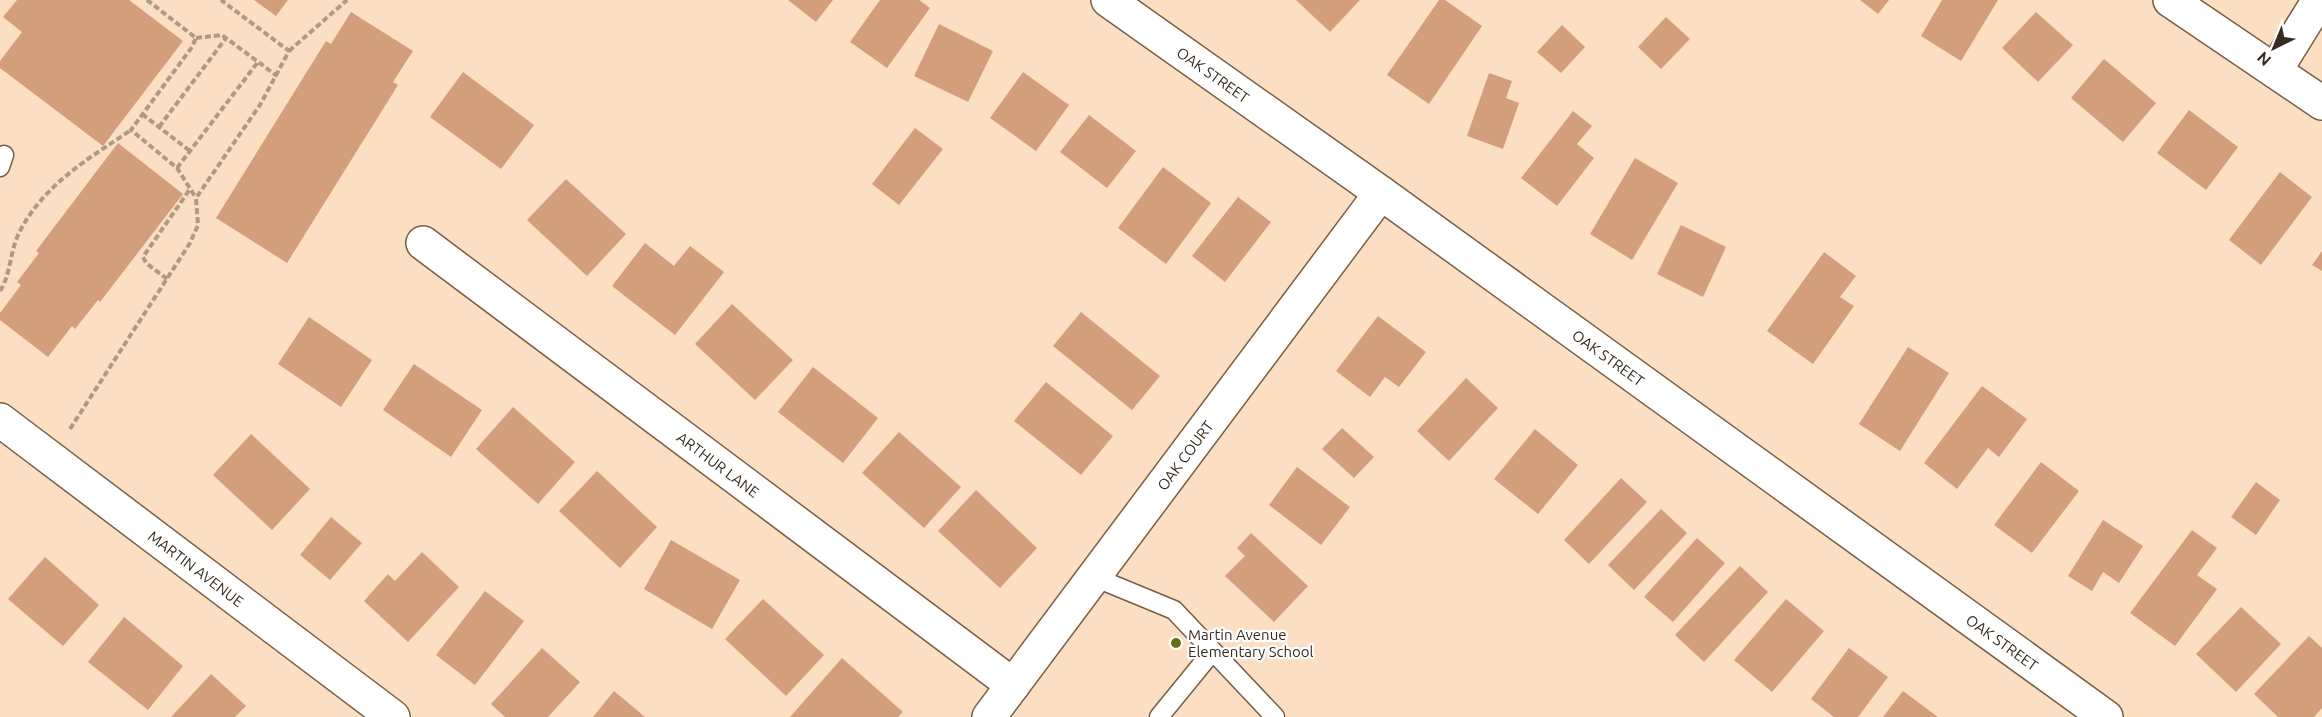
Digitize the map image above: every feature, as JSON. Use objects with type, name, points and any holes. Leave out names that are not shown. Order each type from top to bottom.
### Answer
[{"type":"street","name":"OAK STREET","points":[[1108,0],[1381,193],[2106,717]]},
{"type":"street","points":[[2170,0],[2322,103]]},
{"type":"street","points":[[2275,71],[2319,0]]},
{"type":"street","name":"OAK COURT","points":[[989,717],[1381,193]]},
{"type":"street","name":"ARTHUR LANE","points":[[423,243],[1013,685]]},
{"type":"street","name":"MARTIN AVENUE","points":[[0,420],[393,717]]},
{"type":"lane","points":[[1094,577],[1174,610],[1275,717]]},
{"type":"lane","points":[[1159,717],[1212,652]]},
{"type":"path","points":[[147,0],[196,38]]},
{"type":"path","points":[[221,0],[289,51]]},
{"type":"path","points":[[196,198],[277,76],[289,51],[347,0]]},
{"type":"path","points":[[196,38],[209,35],[226,38],[277,76]]},
{"type":"path","points":[[0,291],[18,235],[35,205],[86,158],[131,130],[192,47],[196,38]]},
{"type":"path","points":[[159,127],[226,38]]},
{"type":"path","points":[[177,168],[258,62]]},
{"type":"path","points":[[142,114],[190,151]]},
{"type":"path","points":[[69,429],[167,279],[198,225],[196,198],[177,168],[131,130]]},
{"type":"path","points":[[167,279],[146,263],[143,257],[190,189]]},
{"type":"building","points":[[17,0],[129,0],[183,41],[103,146],[0,68],[0,61],[22,32],[3,17]]},
{"type":"building","points":[[254,0],[288,0],[276,16]]},
{"type":"building","points":[[788,0],[833,0],[816,22]]},
{"type":"building","points":[[880,0],[919,0],[930,8],[887,68],[850,42]]},
{"type":"building","points":[[1296,0],[1360,0],[1330,32]]},
{"type":"building","points":[[1439,0],[1445,0],[1482,26],[1429,104],[1387,75]]},
{"type":"building","points":[[1860,0],[1889,0],[1878,14]]},
{"type":"building","points":[[1942,0],[1998,0],[1961,61],[1921,36]]},
{"type":"building","points":[[351,12],[413,51],[393,82],[398,85],[287,263],[216,218],[326,41],[331,44]]},
{"type":"building","points":[[2036,12],[2073,45],[2038,82],[2002,48]]},
{"type":"building","points":[[1666,17],[1690,39],[1661,69],[1638,47]]},
{"type":"building","points":[[939,24],[993,51],[968,102],[914,76]]},
{"type":"building","points":[[1562,25],[1585,47],[1561,73],[1537,52]]},
{"type":"building","points":[[2104,59],[2156,103],[2123,142],[2071,98]]},
{"type":"building","points":[[463,72],[534,125],[501,169],[430,117]]},
{"type":"building","points":[[1023,72],[1069,105],[1036,151],[990,118]]},
{"type":"building","points":[[1489,73],[1512,81],[1506,98],[1519,103],[1503,149],[1467,136]]},
{"type":"building","points":[[2189,110],[2238,147],[2206,190],[2157,153]]},
{"type":"building","points":[[1573,111],[1592,126],[1577,144],[1594,158],[1557,206],[1521,178]]},
{"type":"building","points":[[1089,115],[1136,151],[1107,188],[1060,152]]},
{"type":"building","points":[[915,128],[943,149],[899,205],[872,184]]},
{"type":"building","points":[[118,143],[183,194],[100,302],[98,300],[75,329],[72,326],[48,357],[0,320],[0,313],[21,285],[17,282],[39,253],[36,251]]},
{"type":"building","points":[[1635,158],[1678,183],[1632,260],[1590,234]]},
{"type":"building","points":[[1163,167],[1211,203],[1166,264],[1118,228]]},
{"type":"building","points":[[2280,172],[2312,197],[2261,265],[2229,240]]},
{"type":"building","points":[[566,179],[626,234],[587,276],[527,220]]},
{"type":"building","points":[[1238,197],[1271,222],[1225,282],[1192,256]]},
{"type":"building","points":[[1681,225],[1726,247],[1703,297],[1657,274]]},
{"type":"building","points":[[645,243],[674,266],[690,246],[724,272],[675,335],[612,286]]},
{"type":"building","points":[[2322,251],[2322,271],[2312,265]]},
{"type":"building","points":[[1824,252],[1856,276],[1840,297],[1854,306],[1813,364],[1767,331]]},
{"type":"building","points":[[732,304],[793,360],[755,400],[695,344]]},
{"type":"building","points":[[1081,312],[1160,376],[1132,410],[1053,346]]},
{"type":"building","points":[[1378,316],[1426,352],[1399,387],[1385,377],[1370,397],[1336,371]]},
{"type":"building","points":[[309,317],[372,360],[341,407],[278,364]]},
{"type":"building","points":[[1908,347],[1949,373],[1900,451],[1859,424]]},
{"type":"building","points":[[414,364],[482,410],[451,457],[383,410]]},
{"type":"building","points":[[813,367],[878,418],[843,463],[778,412]]},
{"type":"building","points":[[1466,378],[1498,408],[1449,461],[1417,431]]},
{"type":"building","points":[[1046,382],[1113,436],[1081,475],[1014,421]]},
{"type":"building","points":[[1982,386],[2027,419],[1999,457],[1988,448],[1957,489],[1924,463]]},
{"type":"building","points":[[513,407],[575,462],[538,504],[476,449]]},
{"type":"building","points":[[1342,428],[1374,457],[1354,478],[1322,449]]},
{"type":"building","points":[[1535,429],[1578,465],[1538,514],[1494,479]]},
{"type":"building","points":[[899,432],[961,487],[924,528],[862,473]]},
{"type":"building","points":[[251,434],[310,489],[272,530],[213,475]]},
{"type":"building","points":[[2041,462],[2079,491],[2032,553],[1994,525]]},
{"type":"building","points":[[1297,467],[1350,507],[1321,545],[1269,505]]},
{"type":"building","points":[[597,471],[657,527],[620,568],[559,511]]},
{"type":"building","points":[[1621,478],[1647,502],[1589,564],[1564,540]]},
{"type":"building","points":[[2256,482],[2280,500],[2256,535],[2231,517]]},
{"type":"building","points":[[976,490],[1037,548],[1000,588],[938,531]]},
{"type":"building","points":[[1661,509],[1687,533],[1634,590],[1608,565]]},
{"type":"building","points":[[331,517],[362,543],[330,580],[300,555]]},
{"type":"building","points":[[2103,520],[2143,546],[2119,583],[2103,572],[2092,591],[2068,576]]},
{"type":"building","points":[[2192,530],[2217,548],[2197,575],[2217,589],[2175,646],[2130,613]]},
{"type":"building","points":[[1251,533],[1308,586],[1274,622],[1225,576],[1245,556],[1237,548]]},
{"type":"building","points":[[1697,538],[1725,563],[1673,622],[1644,597]]},
{"type":"building","points":[[671,540],[740,580],[712,629],[644,589]]},
{"type":"building","points":[[422,552],[459,587],[408,642],[364,601],[388,574],[395,581]]},
{"type":"building","points":[[45,557],[99,605],[63,646],[8,599]]},
{"type":"building","points":[[1740,566],[1768,592],[1704,662],[1675,635]]},
{"type":"building","points":[[485,591],[524,621],[475,685],[436,655]]},
{"type":"building","points":[[763,599],[824,655],[786,696],[725,639]]},
{"type":"building","points":[[1786,599],[1824,631],[1772,692],[1734,660]]},
{"type":"building","points":[[2241,607],[2281,644],[2236,692],[2196,654]]},
{"type":"building","points":[[124,617],[183,666],[148,710],[88,662]]},
{"type":"building","points":[[2309,636],[2322,648],[2322,708],[2314,717],[2278,717],[2254,694]]},
{"type":"building","points":[[542,648],[580,682],[548,717],[505,717],[491,704]]},
{"type":"building","points":[[1849,648],[1888,677],[1858,717],[1834,717],[1811,699]]},
{"type":"building","points":[[842,658],[903,712],[898,717],[790,717]]},
{"type":"building","points":[[211,674],[246,706],[235,717],[171,717]]},
{"type":"building","points":[[614,691],[645,717],[593,717]]},
{"type":"building","points":[[1903,691],[1938,717],[1883,717]]},
{"type":"place","name":"Martin Avenue Elementary School","points":[[1176,643]]}]
